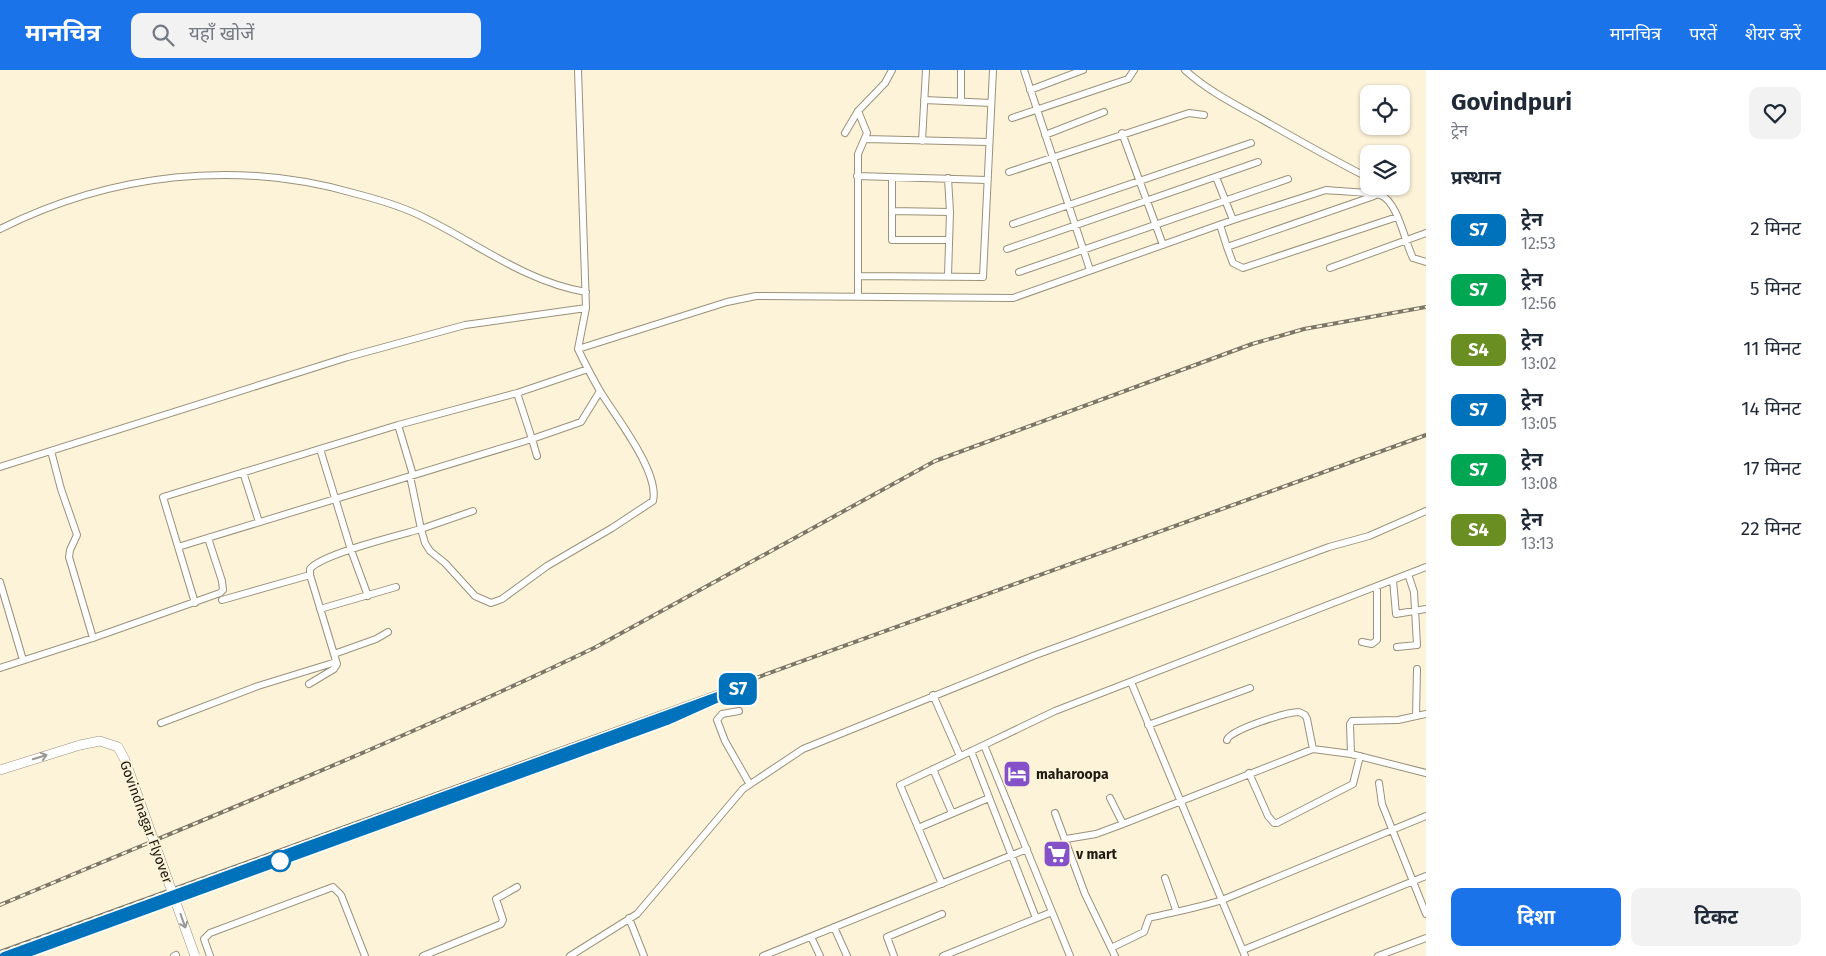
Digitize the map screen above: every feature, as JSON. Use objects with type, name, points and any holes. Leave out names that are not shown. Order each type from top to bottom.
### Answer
[{"type":"main road","name":"Govindnagar Flyover","points":[[0,770],[80,745],[100,741],[118,747],[125,760],[195,956]]},
{"type":"street","points":[[398,425],[412,476],[425,543],[430,551],[445,563],[475,596],[490,603],[502,599],[547,566],[650,505],[653,501],[654,492],[647,469],[629,436],[600,391],[578,350],[586,308],[586,292],[578,70]]},
{"type":"street","points":[[845,132],[858,111],[885,82],[892,70]]},
{"type":"street","points":[[922,141],[926,70]]},
{"type":"street","points":[[960,101],[962,70]]},
{"type":"street","points":[[859,276],[983,276],[988,142],[993,70]]},
{"type":"street","points":[[1024,70],[1090,270]]},
{"type":"street","points":[[1030,90],[1083,70]]},
{"type":"street","points":[[1012,118],[1128,79],[1134,70]]},
{"type":"street","points":[[1185,70],[1230,101],[1320,153],[1360,173]]},
{"type":"street","points":[[924,100],[991,102]]},
{"type":"street","points":[[858,111],[867,131],[866,139],[859,149],[857,176],[858,296]]},
{"type":"street","points":[[1045,135],[1104,112]]},
{"type":"street","points":[[1009,172],[1122,133],[1190,113],[1204,115]]},
{"type":"street","points":[[1122,133],[1163,245]]},
{"type":"street","points":[[866,139],[988,142]]},
{"type":"street","points":[[1012,224],[1251,143]]},
{"type":"street","points":[[1007,249],[1258,162]]},
{"type":"street","points":[[0,229],[57,204],[122,185],[186,175],[267,176],[333,187],[385,202],[424,218],[516,270],[549,283],[586,292]]},
{"type":"street","points":[[857,176],[987,180]]},
{"type":"street","points":[[892,177],[892,240],[948,240]]},
{"type":"street","points":[[1216,177],[1233,220]]},
{"type":"street","points":[[948,178],[950,212],[948,276]]},
{"type":"street","points":[[1020,272],[1288,179]]},
{"type":"street","points":[[578,350],[745,298],[858,296],[1008,299],[1321,191],[1380,196],[1390,202],[1413,258],[1426,262]]},
{"type":"street","points":[[1227,247],[1380,196]]},
{"type":"street","points":[[892,211],[950,212]]},
{"type":"street","points":[[1220,225],[1233,263],[1243,268],[1397,217]]},
{"type":"street","points":[[1330,268],[1426,233]]},
{"type":"street","points":[[0,467],[348,357],[447,330],[586,308]]},
{"type":"street","points":[[195,603],[164,496],[588,369]]},
{"type":"street","points":[[178,547],[532,439],[581,422],[600,391]]},
{"type":"street","points":[[516,392],[537,456]]},
{"type":"street","points":[[320,449],[351,550],[368,596]]},
{"type":"street","points":[[51,451],[61,490],[76,530],[77,538],[70,550],[69,557],[93,638]]},
{"type":"street","points":[[243,472],[259,522]]},
{"type":"street","points":[[309,684],[334,669],[336,662],[310,574],[313,566],[351,550],[473,511]]},
{"type":"street","points":[[570,956],[644,907],[704,832],[749,783],[803,749],[1032,656],[1328,547],[1369,536],[1426,511]]},
{"type":"street","points":[[0,668],[93,638],[217,594],[223,590],[208,538]]},
{"type":"street","points":[[942,884],[900,785],[1055,712],[1426,567]]},
{"type":"street","points":[[222,600],[310,574]]},
{"type":"street","points":[[1397,647],[1417,645],[1414,592],[1408,574]]},
{"type":"street","points":[[1393,580],[1396,614],[1426,609]]},
{"type":"street","points":[[0,582],[23,660]]},
{"type":"street","points":[[1362,642],[1372,644],[1377,640],[1377,586]]},
{"type":"street","points":[[320,610],[396,587]]},
{"type":"street","points":[[334,654],[376,639],[388,632]]},
{"type":"street","points":[[161,723],[258,686],[336,662]]},
{"type":"street","points":[[1416,716],[1417,669]]},
{"type":"street","points":[[1131,682],[1244,953],[1426,876]]},
{"type":"street","points":[[1148,725],[1250,688]]},
{"type":"street","points":[[933,695],[960,756]]},
{"type":"street","points":[[738,711],[722,714],[717,720],[725,741],[749,783]]},
{"type":"street","points":[[1227,740],[1230,734],[1264,721],[1299,712],[1305,715],[1307,719],[1313,749]]},
{"type":"street","points":[[1350,754],[1352,722],[1398,720],[1426,714]]},
{"type":"street","points":[[984,745],[1070,956]]},
{"type":"street","points":[[1066,839],[1096,834],[1313,749],[1360,756],[1426,773]]},
{"type":"street","points":[[971,751],[1036,918]]},
{"type":"street","points":[[1249,773],[1268,816],[1274,824],[1353,784],[1360,756]]},
{"type":"street","points":[[933,769],[952,813]]},
{"type":"street","points":[[1379,783],[1382,804],[1426,914]]},
{"type":"street","points":[[918,828],[989,798]]},
{"type":"street","points":[[1110,798],[1123,824]]},
{"type":"street","points":[[1055,813],[1086,894],[1115,956]]},
{"type":"street","points":[[1111,948],[1144,932],[1148,919],[1176,910],[1192,910],[1222,900],[1426,816]]},
{"type":"street","points":[[763,956],[1027,849]]},
{"type":"street","points":[[1165,878],[1176,910]]},
{"type":"street","points":[[423,956],[501,924],[503,920],[496,899],[517,886]]},
{"type":"street","points":[[210,956],[204,940],[210,933],[333,887],[341,895],[365,956]]},
{"type":"street","points":[[943,956],[1052,912]]},
{"type":"street","points":[[894,956],[887,937],[942,914]]},
{"type":"street","points":[[629,918],[644,956]]},
{"type":"street","points":[[834,927],[847,956]]},
{"type":"street","points":[[811,936],[820,956]]},
{"type":"street","points":[[1378,956],[1426,938]]},
{"type":"railway","points":[[0,905],[374,748],[523,682],[596,647],[935,461],[1252,344],[1304,329],[1426,307]]},
{"type":"railway","points":[[0,952],[1426,435]]},
{"type":"railway","points":[[20,956],[667,721],[706,703]]},
{"type":"train","name":"S7","points":[[4,956],[745,686],[667,721],[20,956]]},
{"type":"place","name":"maharoopa","points":[[1017,774]]},
{"type":"place","name":"v mart","points":[[1057,854]]}]
